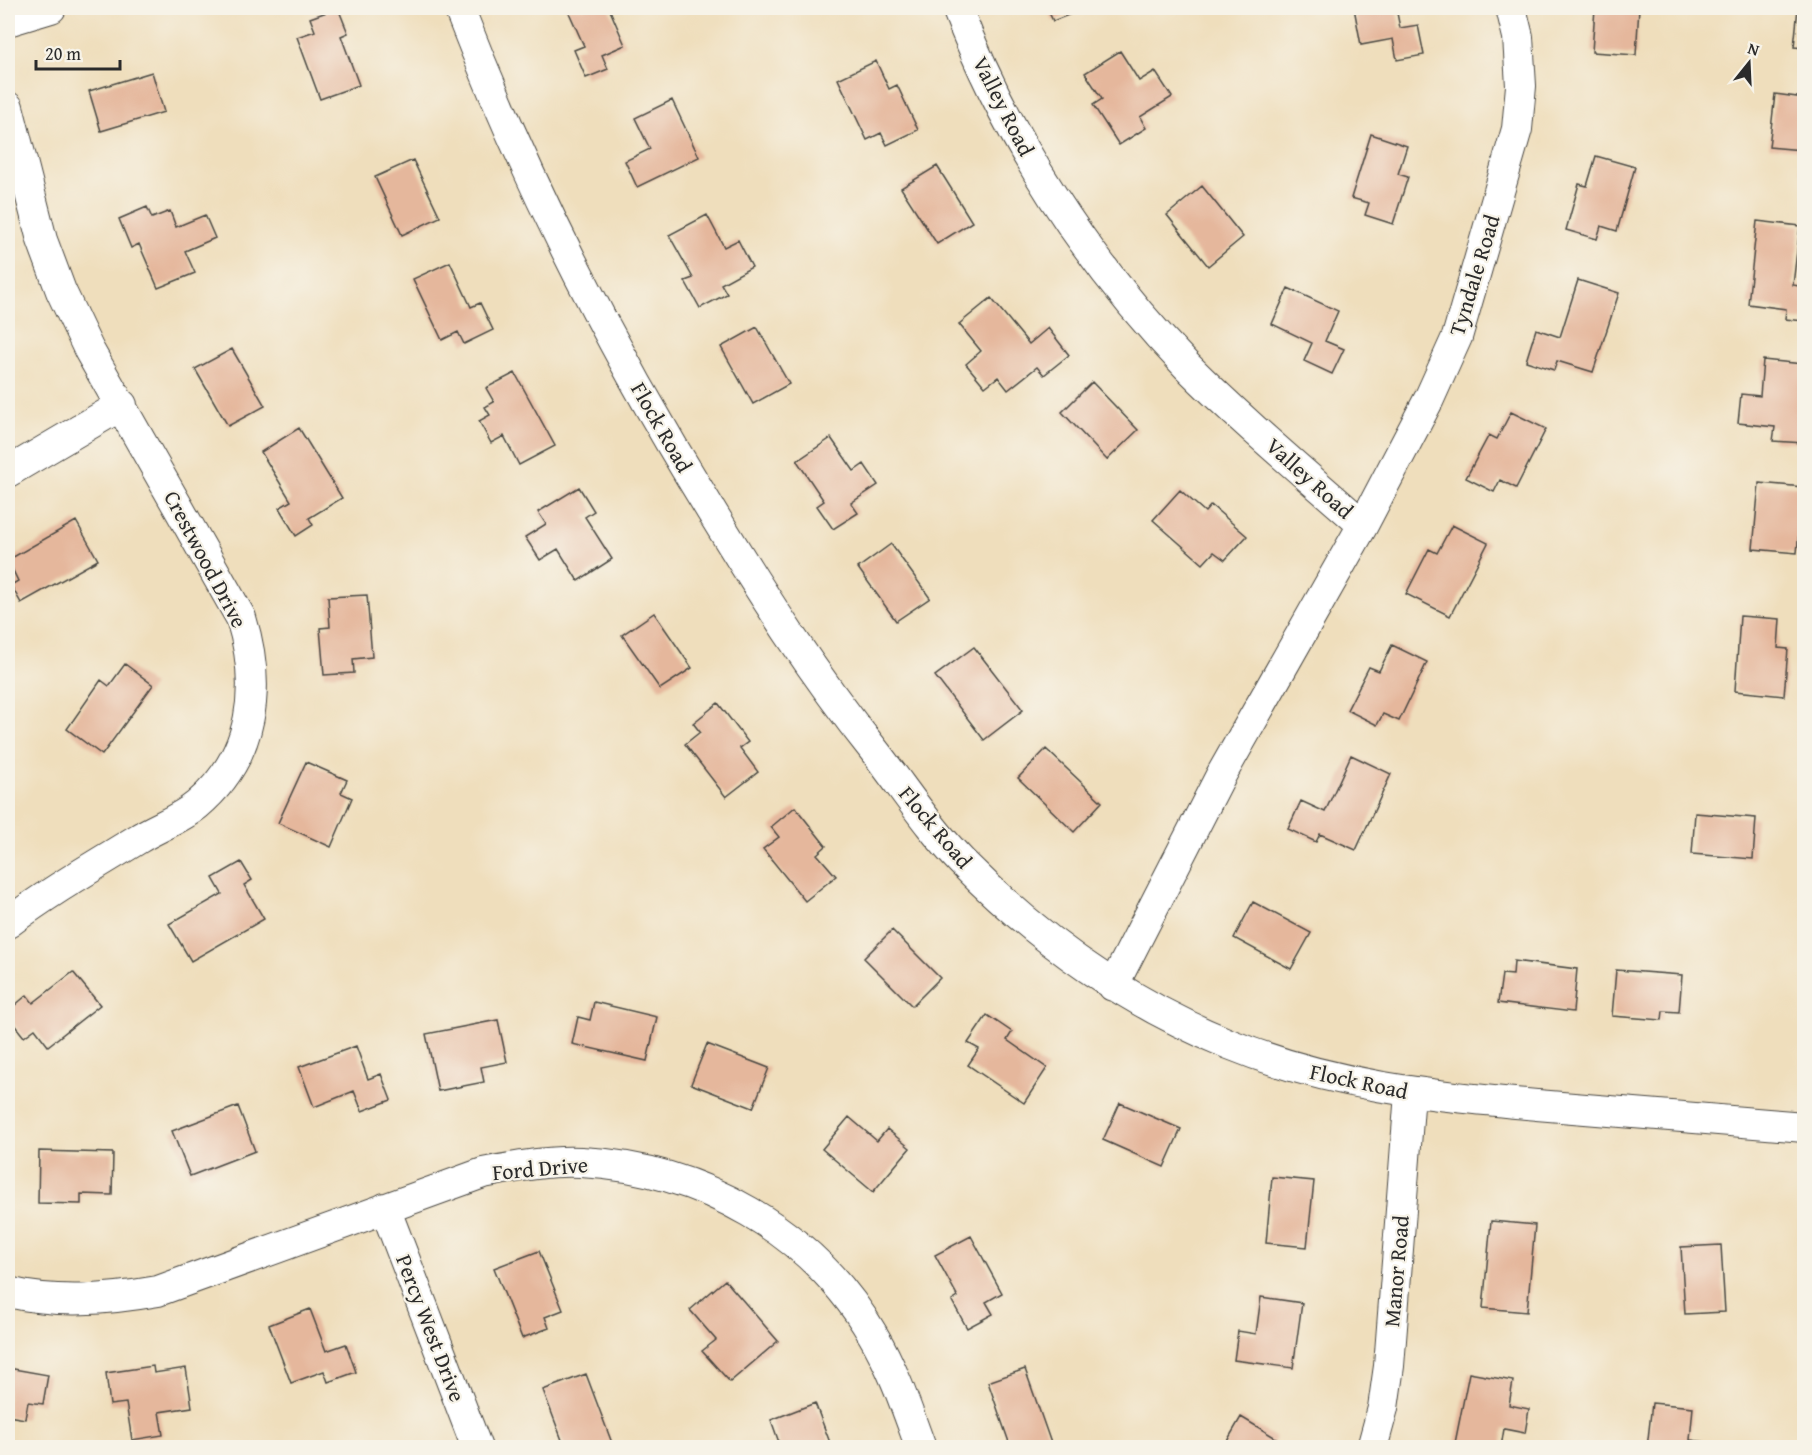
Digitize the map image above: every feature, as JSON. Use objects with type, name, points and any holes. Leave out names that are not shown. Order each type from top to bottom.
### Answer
[{"type":"street","points":[[8,21],[51,8]]},
{"type":"street","name":"Flock Road","points":[[459,8],[537,189],[614,344],[670,445],[761,593],[835,702],[960,859],[1030,923],[1113,986],[1230,1044],[1343,1081],[1410,1093],[1804,1127]]},
{"type":"street","name":"Valley Road","points":[[957,8],[998,98],[1035,165],[1088,246],[1135,307],[1227,405],[1363,525],[1220,777],[1113,986]]},
{"type":"street","name":"Tyndale Road","points":[[1363,525],[1429,399],[1456,337],[1506,171],[1517,129],[1521,86],[1518,37],[1510,8]]},
{"type":"street","name":"Crestwood Drive","points":[[8,107],[42,240],[61,291],[89,350],[241,618],[251,650],[253,672],[249,720],[238,752],[218,783],[197,805],[169,824],[146,834],[41,898],[8,923]]},
{"type":"street","points":[[8,472],[122,405]]},
{"type":"street","name":"Manor Road","points":[[1372,1448],[1383,1408],[1389,1366],[1410,1093]]},
{"type":"street","name":"Ford Drive","points":[[8,1292],[30,1297],[79,1301],[158,1291],[483,1173],[525,1165],[579,1161],[628,1166],[682,1179],[733,1201],[774,1227],[812,1258],[845,1294],[873,1334],[892,1371],[921,1448]]},
{"type":"street","name":"Percy West Drive","points":[[385,1208],[477,1448]]},
{"type":"building","points":[[338,8],[348,33],[341,36],[359,85],[320,99],[297,37],[315,31],[310,18]]},
{"type":"building","points":[[567,8],[609,8],[625,45],[602,55],[608,69],[586,78],[574,50],[584,46]]},
{"type":"building","points":[[1047,8],[1086,8],[1053,21]]},
{"type":"building","points":[[1354,8],[1396,8],[1400,28],[1418,25],[1424,55],[1397,60],[1393,39],[1361,45]]},
{"type":"building","points":[[1595,8],[1639,8],[1636,55],[1592,52]]},
{"type":"building","points":[[1798,8],[1804,8],[1804,48],[1794,47]]},
{"type":"building","points":[[1120,51],[1139,81],[1155,71],[1172,97],[1140,117],[1146,128],[1119,145],[1093,105],[1102,99],[1085,73]]},
{"type":"building","points":[[876,61],[889,89],[897,85],[918,130],[887,145],[881,133],[867,140],[838,79]]},
{"type":"building","points":[[152,72],[164,112],[101,131],[89,91]]},
{"type":"building","points":[[1775,94],[1804,98],[1804,173],[1800,173],[1802,150],[1769,147]]},
{"type":"building","points":[[672,100],[699,157],[637,187],[625,161],[650,149],[635,118]]},
{"type":"building","points":[[1371,134],[1407,146],[1398,174],[1408,177],[1393,224],[1365,215],[1369,203],[1351,198]]},
{"type":"building","points":[[1596,156],[1635,167],[1617,231],[1601,226],[1597,239],[1566,230],[1579,184],[1587,186]]},
{"type":"building","points":[[413,160],[440,217],[402,235],[375,177]]},
{"type":"building","points":[[937,166],[972,222],[937,244],[901,188]]},
{"type":"building","points":[[1202,186],[1243,237],[1208,266],[1167,215]]},
{"type":"building","points":[[147,207],[152,218],[170,211],[176,227],[205,215],[215,238],[185,251],[195,273],[158,288],[139,244],[131,248],[119,219]]},
{"type":"building","points":[[707,215],[724,247],[738,240],[752,267],[721,284],[727,294],[700,308],[685,281],[693,278],[669,235]]},
{"type":"building","points":[[1757,221],[1800,226],[1793,285],[1804,287],[1804,321],[1785,319],[1786,309],[1748,304]]},
{"type":"building","points":[[450,262],[471,307],[480,303],[493,330],[464,344],[458,332],[442,340],[413,279]]},
{"type":"building","points":[[1578,280],[1619,293],[1593,372],[1557,361],[1554,370],[1526,361],[1536,329],[1560,337]]},
{"type":"building","points":[[1288,288],[1338,311],[1325,341],[1344,349],[1332,374],[1304,361],[1312,343],[1272,324]]},
{"type":"building","points":[[991,298],[1029,344],[1048,328],[1069,355],[1044,375],[1037,367],[1008,390],[998,377],[985,387],[966,364],[981,351],[959,324]]},
{"type":"building","points":[[757,327],[789,384],[753,404],[721,347]]},
{"type":"building","points":[[232,349],[265,406],[228,426],[195,369]]},
{"type":"building","points":[[1763,360],[1803,364],[1801,394],[1804,394],[1804,443],[1773,441],[1775,427],[1738,423],[1741,394],[1760,396]]},
{"type":"building","points":[[515,373],[555,446],[519,465],[504,436],[491,443],[479,421],[490,415],[485,407],[494,402],[486,388]]},
{"type":"building","points":[[1092,382],[1138,430],[1107,460],[1062,412]]},
{"type":"building","points":[[1511,412],[1546,429],[1516,488],[1500,480],[1494,492],[1466,478],[1489,435],[1497,439]]},
{"type":"building","points":[[299,428],[342,498],[309,518],[313,525],[296,536],[279,508],[291,501],[261,452]]},
{"type":"building","points":[[831,438],[854,471],[864,464],[878,485],[851,503],[858,513],[833,529],[817,506],[824,501],[797,461]]},
{"type":"building","points":[[1759,483],[1803,487],[1797,553],[1753,549]]},
{"type":"building","points":[[579,487],[594,511],[585,517],[612,559],[578,581],[558,549],[540,560],[525,537],[546,524],[538,512]]},
{"type":"building","points":[[1180,490],[1205,512],[1211,505],[1247,536],[1225,560],[1214,552],[1203,564],[1153,520]]},
{"type":"building","points":[[76,521],[98,560],[21,603],[11,585],[18,581],[8,560]]},
{"type":"building","points":[[1452,525],[1488,543],[1450,616],[1406,594],[1429,549],[1437,553]]},
{"type":"building","points":[[891,544],[930,598],[896,621],[858,568]]},
{"type":"building","points":[[367,595],[372,657],[353,659],[354,673],[324,675],[320,628],[330,627],[328,597]]},
{"type":"building","points":[[654,613],[692,668],[660,689],[622,635]]},
{"type":"building","points":[[1740,616],[1780,619],[1778,648],[1788,649],[1784,696],[1735,691]]},
{"type":"building","points":[[1392,645],[1427,662],[1399,721],[1383,714],[1377,725],[1347,710],[1369,667],[1379,671]]},
{"type":"building","points":[[974,647],[1023,710],[984,740],[935,676]]},
{"type":"building","points":[[125,664],[153,685],[102,755],[67,729],[101,680],[109,686]]},
{"type":"building","points":[[718,703],[748,742],[740,748],[758,772],[726,797],[685,744],[700,732],[693,723]]},
{"type":"building","points":[[1046,749],[1102,802],[1074,832],[1018,778]]},
{"type":"building","points":[[1351,755],[1391,774],[1356,850],[1320,834],[1316,842],[1288,829],[1301,801],[1325,812]]},
{"type":"building","points":[[306,762],[347,780],[341,793],[352,798],[331,847],[278,823]]},
{"type":"building","points":[[795,807],[826,846],[817,854],[836,876],[805,901],[763,849],[779,837],[771,827]]},
{"type":"building","points":[[1695,813],[1756,818],[1753,859],[1692,854]]},
{"type":"building","points":[[241,862],[252,880],[244,885],[264,919],[191,961],[169,924],[222,894],[213,878]]},
{"type":"building","points":[[1253,902],[1311,933],[1291,969],[1234,938]]},
{"type":"building","points":[[892,930],[940,978],[912,1006],[864,958]]},
{"type":"building","points":[[1514,961],[1577,969],[1573,1012],[1498,1003],[1502,974],[1513,975]]},
{"type":"building","points":[[1616,970],[1682,975],[1679,1012],[1663,1011],[1662,1020],[1612,1016]]},
{"type":"building","points":[[73,972],[100,1005],[48,1046],[35,1029],[24,1037],[8,1017],[8,1011],[27,995],[33,1003]]},
{"type":"building","points":[[594,1002],[657,1017],[647,1061],[572,1044],[578,1017],[590,1020]]},
{"type":"building","points":[[987,1015],[1012,1032],[1007,1040],[1047,1068],[1024,1103],[968,1065],[979,1049],[968,1043]]},
{"type":"building","points":[[498,1020],[507,1062],[481,1067],[484,1082],[438,1091],[426,1034]]},
{"type":"building","points":[[707,1044],[769,1068],[753,1108],[691,1084]]},
{"type":"building","points":[[356,1046],[368,1079],[381,1074],[391,1100],[362,1111],[354,1091],[314,1107],[299,1067]]},
{"type":"building","points":[[1120,1103],[1181,1129],[1164,1167],[1103,1140]]},
{"type":"building","points":[[238,1106],[255,1151],[190,1176],[172,1131]]},
{"type":"building","points":[[849,1117],[877,1141],[887,1129],[910,1148],[873,1192],[822,1149]]},
{"type":"building","points":[[39,1151],[113,1153],[112,1195],[81,1194],[81,1204],[38,1203]]},
{"type":"building","points":[[1272,1177],[1314,1181],[1307,1247],[1266,1243]]},
{"type":"building","points":[[1491,1221],[1535,1225],[1527,1312],[1483,1308]]},
{"type":"building","points":[[971,1236],[1002,1293],[986,1302],[993,1314],[967,1328],[952,1301],[958,1297],[935,1255]]},
{"type":"building","points":[[1721,1245],[1725,1312],[1685,1314],[1681,1247]]},
{"type":"building","points":[[539,1251],[563,1310],[545,1317],[549,1328],[522,1338],[494,1268]]},
{"type":"building","points":[[725,1280],[778,1341],[730,1382],[702,1351],[716,1340],[690,1310]]},
{"type":"building","points":[[1261,1297],[1302,1303],[1293,1368],[1234,1360],[1238,1331],[1256,1334]]},
{"type":"building","points":[[310,1309],[326,1351],[346,1344],[356,1372],[328,1382],[324,1371],[291,1383],[269,1325]]},
{"type":"building","points":[[153,1366],[154,1373],[186,1368],[192,1407],[159,1412],[163,1435],[132,1440],[126,1403],[110,1405],[106,1373]]},
{"type":"building","points":[[8,1368],[48,1375],[43,1404],[28,1402],[25,1419],[8,1416]]},
{"type":"building","points":[[1025,1369],[1052,1446],[1048,1448],[1011,1448],[988,1382]]},
{"type":"building","points":[[1469,1373],[1513,1381],[1509,1405],[1529,1409],[1525,1433],[1504,1429],[1501,1447],[1485,1444],[1484,1448],[1454,1448]]},
{"type":"building","points":[[586,1374],[612,1443],[601,1448],[565,1448],[543,1390]]},
{"type":"building","points":[[815,1403],[832,1448],[781,1448],[771,1420]]},
{"type":"building","points":[[1652,1403],[1693,1407],[1690,1440],[1716,1443],[1716,1448],[1647,1448]]},
{"type":"building","points":[[1241,1417],[1276,1438],[1270,1448],[1223,1448]]}]
